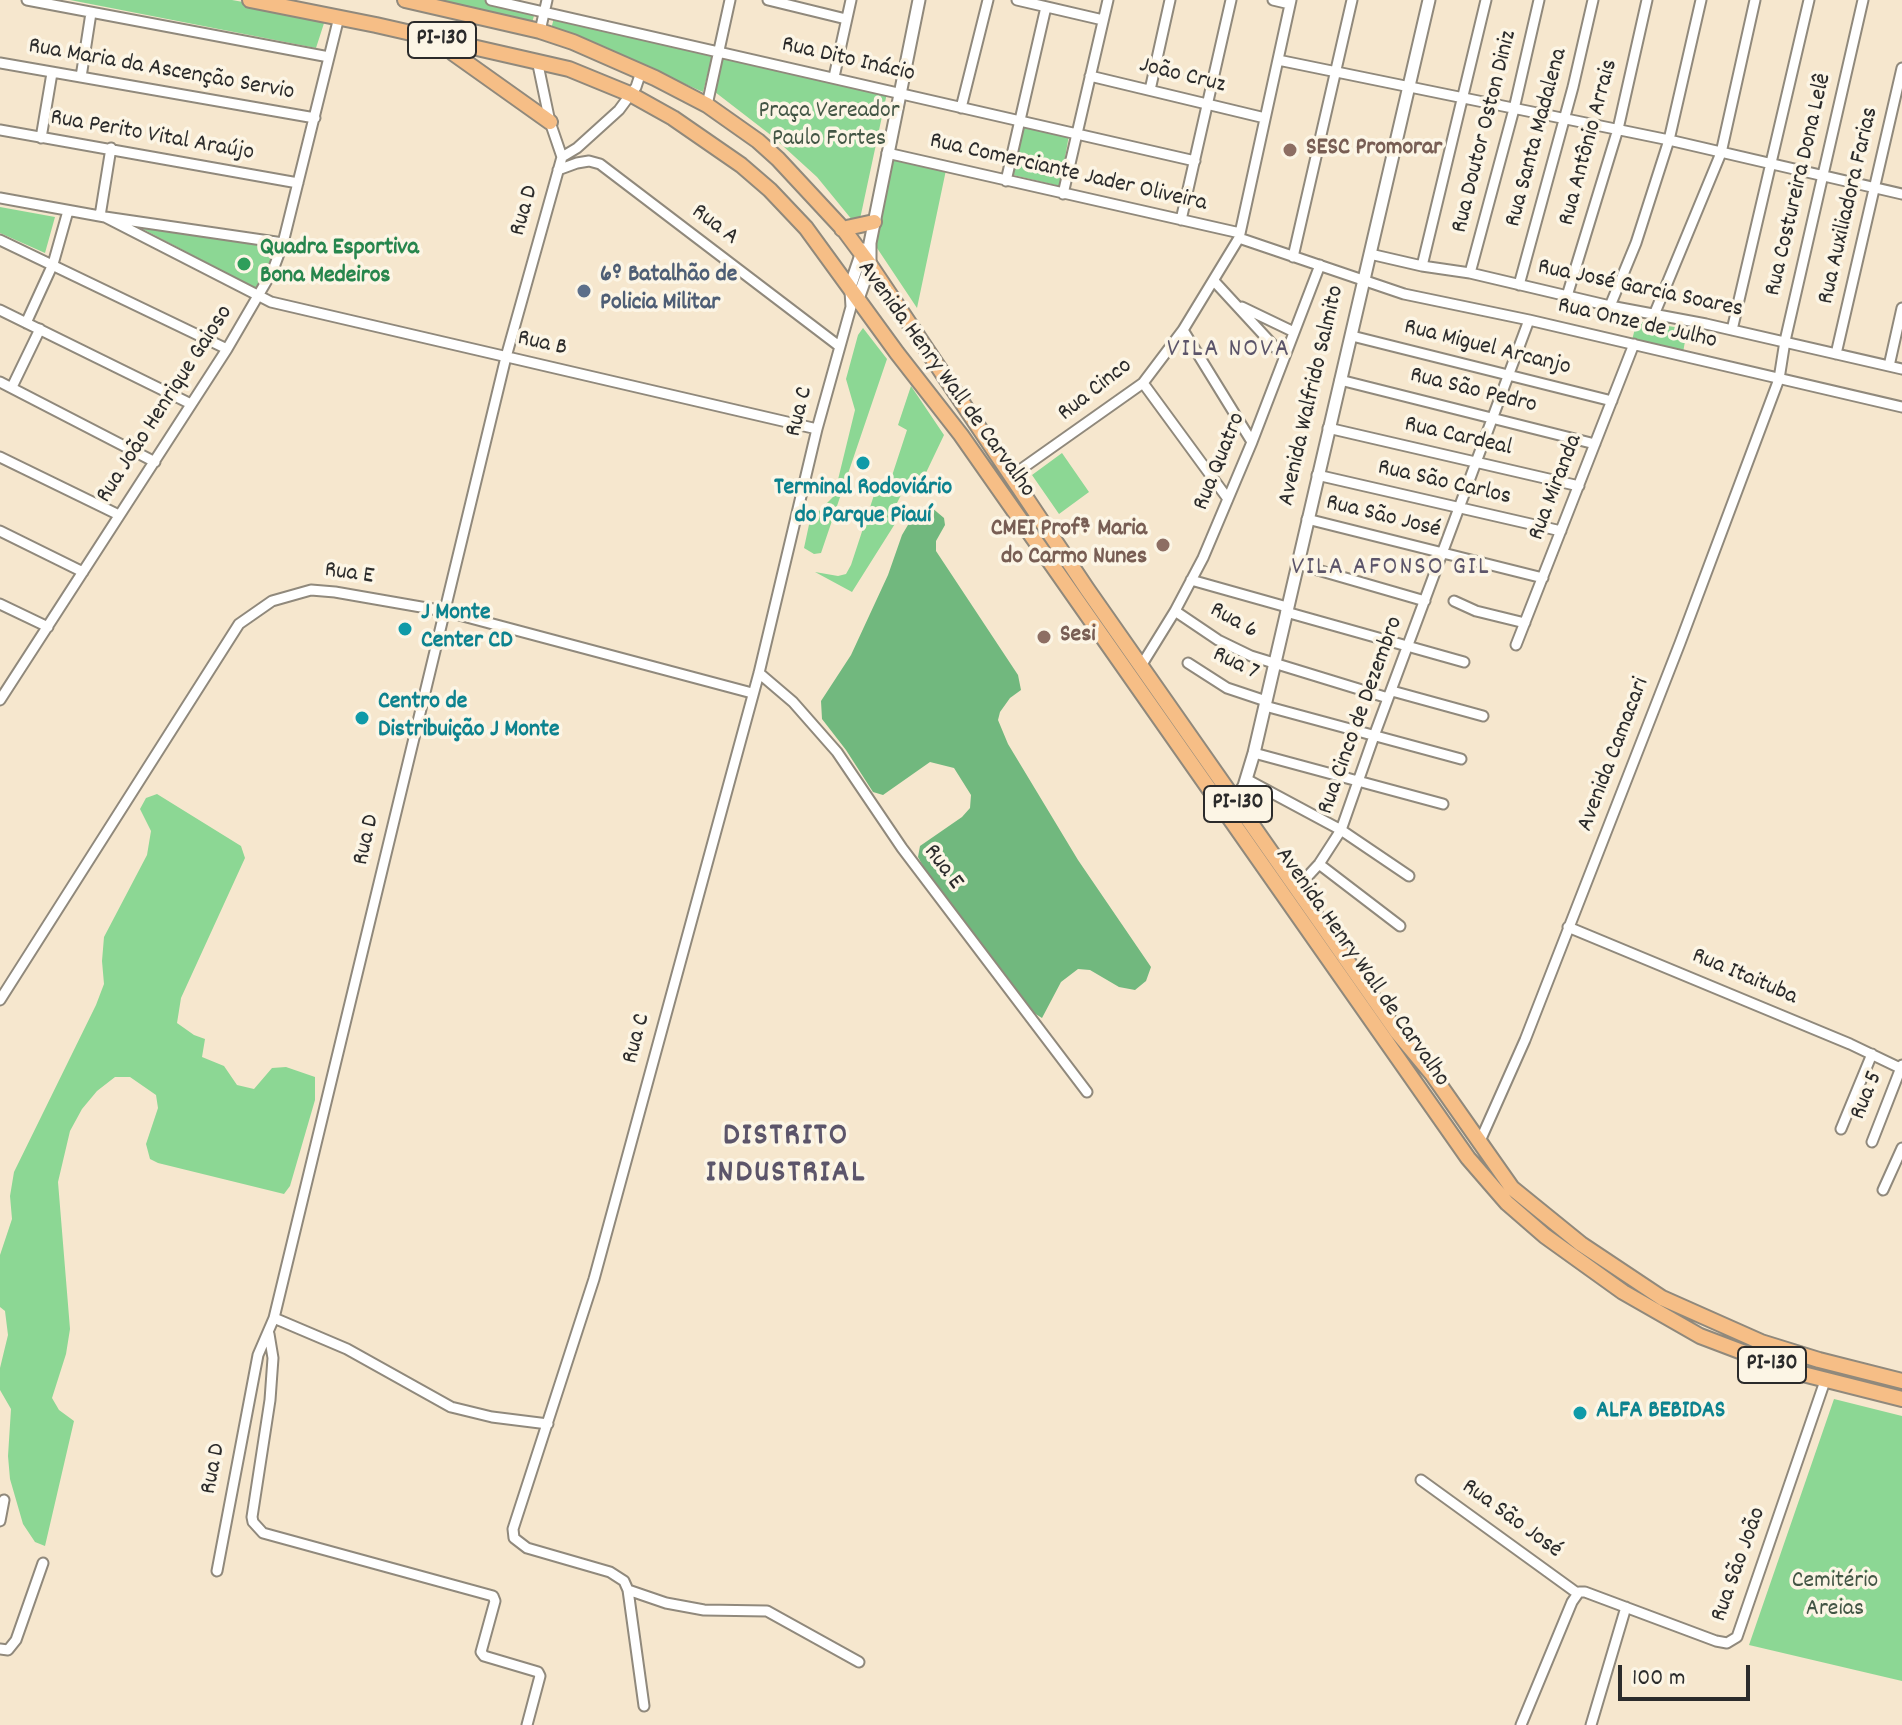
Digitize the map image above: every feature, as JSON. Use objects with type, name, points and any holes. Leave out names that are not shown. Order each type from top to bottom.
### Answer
[{"type":"main road","name":"Avenida Henry Wall de Carvalho","points":[[250,0],[569,69],[630,94],[725,152],[770,190],[806,228],[853,297],[1114,640],[1141,666],[1235,800],[1278,875],[1421,1091],[1488,1182],[1527,1222],[1623,1292],[1700,1336],[1759,1360],[1825,1381],[1902,1399]]},
{"type":"main road","name":"Avenida Henry Wall de Carvalho","points":[[405,0],[426,2],[573,42],[707,105],[758,141],[805,186],[842,229],[865,248],[870,265],[954,389],[1220,806],[1278,875],[1296,889],[1506,1181],[1571,1237],[1662,1298],[1739,1334],[1819,1360],[1902,1381]]},
{"type":"main road","points":[[450,41],[453,53],[550,122]]},
{"type":"main road","points":[[842,229],[874,222]]},
{"type":"main road","points":[[910,369],[929,364],[954,389]]},
{"type":"main road","points":[[1220,806],[1235,800]]},
{"type":"main road","points":[[1421,1091],[1426,1083],[1435,1079]]},
{"type":"main road","points":[[1468,1158],[1478,1156],[1482,1145]]},
{"type":"main road","points":[[1623,1292],[1631,1279]]},
{"type":"street","points":[[27,0],[329,57]]},
{"type":"street","name":"Rua Dito Inácio","points":[[491,0],[1195,161]]},
{"type":"street","points":[[540,31],[547,0]]},
{"type":"street","points":[[707,105],[730,0]]},
{"type":"street","points":[[768,0],[789,2],[846,19]]},
{"type":"street","points":[[834,77],[851,0]]},
{"type":"street","points":[[853,297],[874,222],[919,0]]},
{"type":"street","points":[[961,108],[988,0]]},
{"type":"street","points":[[1017,0],[1103,20]]},
{"type":"street","points":[[1063,194],[1108,0]]},
{"type":"street","points":[[1150,90],[1170,0]]},
{"type":"street","points":[[1181,220],[1231,0]]},
{"type":"street","points":[[1273,0],[1290,2]]},
{"type":"street","points":[[1293,257],[1352,0]]},
{"type":"street","name":"Avenida Walfrido Salmito","points":[[1235,800],[1246,779],[1266,704],[1429,0]]},
{"type":"street","points":[[1422,266],[1486,0]]},
{"type":"street","name":"Rua Doutor Oston Diniz","points":[[1470,273],[1514,109],[1539,0]]},
{"type":"street","name":"Rua Santa Madalena","points":[[1519,285],[1593,0]]},
{"type":"street","name":"Rua Antônio Arrais","points":[[1567,296],[1618,129],[1647,0]]},
{"type":"street","points":[[1610,306],[1636,243],[1669,140],[1701,0]]},
{"type":"street","points":[[1654,315],[1721,153],[1755,0]]},
{"type":"street","points":[[1732,330],[1809,0]]},
{"type":"street","name":"Rua Costureira Dona Lelê","points":[[1779,379],[1863,0]]},
{"type":"street","name":"Rua Cinco","points":[[1010,477],[1143,383],[1183,330],[1214,281],[1240,236],[1290,2]]},
{"type":"street","points":[[1006,181],[1046,7]]},
{"type":"street","points":[[81,77],[91,13]]},
{"type":"street","name":"Rua João Henrique Gaioso","points":[[0,700],[259,297],[283,243],[339,17]]},
{"type":"street","points":[[537,60],[550,122],[562,157],[606,123],[636,87],[641,72]]},
{"type":"street","points":[[1278,60],[1564,117],[1902,194]]},
{"type":"street","name":"Rua Maria da Ascenção Servio","points":[[0,63],[315,118]]},
{"type":"street","name":"Rua Auxiliadora Farias","points":[[1836,354],[1902,68]]},
{"type":"street","points":[[41,138],[52,73]]},
{"type":"street","name":"João Cruz","points":[[1090,76],[1265,118]]},
{"type":"street","name":"Rua Perito Vital Araújo","points":[[0,130],[298,183]]},
{"type":"street","points":[[103,216],[111,148]]},
{"type":"street","name":"Rua Comerciante Jader Oliveira","points":[[887,153],[1181,220],[1240,236],[1363,282]]},
{"type":"street","name":"Rua D","points":[[217,1571],[258,1355],[274,1318],[506,357],[562,157]]},
{"type":"street","name":"Rua A","points":[[558,170],[589,161],[600,164],[839,346]]},
{"type":"street","points":[[0,198],[283,243]]},
{"type":"street","points":[[26,323],[53,264],[68,211]]},
{"type":"street","name":"Rua B","points":[[103,216],[259,297],[292,309],[817,429]]},
{"type":"street","points":[[0,240],[227,349]]},
{"type":"street","name":"Rua José Garcia Soares","points":[[1370,254],[1785,341],[1902,369]]},
{"type":"street","points":[[853,297],[870,265]]},
{"type":"street","name":"Rua Quatro","points":[[1141,666],[1175,611],[1228,499],[1320,265]]},
{"type":"street","points":[[1214,281],[1284,357]]},
{"type":"street","name":"Rua Onze de Julho","points":[[1363,282],[1404,294],[1902,407]]},
{"type":"street","name":"Rua C","points":[[628,1590],[624,1581],[610,1572],[527,1548],[514,1538],[513,1529],[594,1279],[759,673],[817,429],[853,297]]},
{"type":"street","points":[[1238,306],[1294,332]]},
{"type":"street","points":[[1889,366],[1902,308]]},
{"type":"street","points":[[0,310],[191,404]]},
{"type":"street","name":"Rua Cinco de Dezembro","points":[[1296,889],[1319,864],[1341,830],[1529,320]]},
{"type":"street","points":[[12,387],[40,329]]},
{"type":"street","points":[[1183,330],[1252,442]]},
{"type":"street","name":"Rua Miguel Arcanjo","points":[[1352,336],[1612,401]]},
{"type":"street","name":"Rua Miranda","points":[[1516,645],[1634,344]]},
{"type":"street","name":"Avenida Camacari","points":[[1482,1145],[1657,701],[1779,379]]},
{"type":"street","name":"Rua São Pedro","points":[[1340,380],[1595,444]]},
{"type":"street","points":[[0,382],[155,462]]},
{"type":"street","points":[[1143,383],[1228,499]]},
{"type":"street","name":"Rua Cardeal","points":[[1328,428],[1579,486]]},
{"type":"street","points":[[0,457],[119,515]]},
{"type":"street","name":"Rua São Carlos","points":[[1317,475],[1561,531]]},
{"type":"street","name":"Rua São José","points":[[1307,519],[1543,578]]},
{"type":"street","points":[[0,531],[83,572]]},
{"type":"street","points":[[1297,564],[1425,601]]},
{"type":"street","points":[[1191,580],[1464,662]]},
{"type":"street","name":"Rua E","points":[[0,1000],[239,624],[272,601],[311,590],[444,611],[752,693]]},
{"type":"street","points":[[1454,601],[1476,611],[1525,623]]},
{"type":"street","points":[[0,604],[48,627]]},
{"type":"street","name":"Rua 6","points":[[1175,611],[1231,647],[1274,663],[1483,716]]},
{"type":"street","name":"Rua 7","points":[[1188,663],[1227,688],[1266,704],[1461,759]]},
{"type":"street","name":"Rua E","points":[[759,673],[793,702],[837,752],[902,848],[1087,1092]]},
{"type":"street","points":[[0,678],[10,683]]},
{"type":"street","points":[[1254,753],[1443,804]]},
{"type":"street","points":[[1246,779],[1341,830],[1409,876]]},
{"type":"street","points":[[1319,864],[1400,926]]},
{"type":"street","name":"Rua Itaituba","points":[[1568,927],[1902,1068]]},
{"type":"street","points":[[1841,1129],[1872,1054]]},
{"type":"street","name":"Rua 5","points":[[1872,1142],[1902,1068]]},
{"type":"street","points":[[1883,1190],[1902,1148]]},
{"type":"street","points":[[274,1318],[347,1349],[451,1407],[492,1417],[548,1424]]},
{"type":"street","points":[[269,1334],[272,1372],[253,1522],[263,1533],[493,1596],[495,1601],[481,1652],[484,1656],[538,1672],[540,1676],[527,1725]]},
{"type":"street","name":"Rua São João","points":[[1574,1598],[1585,1592],[1716,1641],[1727,1643],[1737,1637],[1825,1381]]},
{"type":"street","name":"Rua São José","points":[[1421,1480],[1574,1598]]},
{"type":"street","points":[[0,1521],[4,1500]]},
{"type":"street","points":[[0,1649],[8,1650],[16,1640],[43,1563]]},
{"type":"street","points":[[644,1706],[628,1590],[666,1603],[704,1610],[767,1611],[859,1662]]},
{"type":"street","points":[[1521,1725],[1574,1598]]},
{"type":"street","points":[[1591,1725],[1626,1607]]},
{"type":"green space","points":[[70,0],[232,0],[326,17],[316,48]]},
{"type":"green space","points":[[431,0],[484,0],[535,12],[532,23]]},
{"type":"green space","points":[[554,18],[713,53],[703,92],[584,39],[551,29]]},
{"type":"green space","name":"Praça Vereador Paulo Fortes","points":[[723,56],[887,93],[860,219],[853,221],[817,177],[772,136],[715,92]]},
{"type":"green space","points":[[1024,126],[1069,135],[1060,186],[1013,175]]},
{"type":"green space","points":[[893,157],[946,170],[917,308],[875,245]]},
{"type":"green space","points":[[0,207],[55,217],[45,253],[0,233]]},
{"type":"green space","points":[[137,226],[277,248],[259,290]]},
{"type":"green space","points":[[1637,321],[1687,329],[1683,353],[1632,340]]},
{"type":"green space","points":[[863,328],[887,359],[821,553],[814,554],[804,548],[810,520],[834,496],[855,410],[846,379],[858,335]]},
{"type":"green space","points":[[911,386],[944,435],[923,479],[911,475],[896,505],[898,519],[852,592],[815,572],[838,576],[846,574],[851,565],[876,489],[887,491],[907,430],[898,425]]},
{"type":"green space","points":[[1062,453],[1089,492],[1059,514],[1032,475]]},
{"type":"green space","points":[[931,507],[944,518],[945,525],[936,541],[936,551],[1018,675],[1021,690],[1010,698],[998,720],[1008,744],[1078,860],[1151,967],[1146,981],[1135,990],[1119,987],[1090,970],[1078,969],[1061,982],[1042,1018],[1034,1013],[928,875],[918,857],[920,846],[970,808],[971,795],[954,768],[930,762],[883,795],[873,792],[822,719],[821,701],[851,655],[888,575],[902,535],[918,508]]},
{"type":"green space","points":[[157,794],[241,846],[245,858],[181,998],[177,1023],[205,1039],[202,1057],[224,1066],[237,1085],[254,1089],[272,1068],[286,1067],[315,1077],[315,1100],[290,1186],[284,1194],[150,1159],[146,1144],[158,1108],[156,1095],[130,1077],[115,1077],[97,1091],[82,1109],[70,1131],[58,1182],[70,1329],[66,1354],[52,1398],[59,1410],[74,1421],[45,1546],[35,1542],[23,1524],[10,1479],[11,1409],[0,1390],[0,1368],[8,1335],[5,1311],[0,1307],[0,1255],[12,1219],[10,1196],[14,1172],[104,984],[104,937],[147,855],[151,831],[140,809],[146,798]]},
{"type":"green space","name":"Cemitério Areias","points":[[1834,1399],[1902,1416],[1902,1681],[1749,1645]]},
{"type":"place","name":"SESC Promorar","points":[[1290,150]]},
{"type":"place","name":"Quadra Esportiva Bona Medeiros","points":[[244,264]]},
{"type":"place","name":"6º Batalhão de Policia Militar","points":[[584,291]]},
{"type":"place","name":"Terminal Rodoviário do Parque Piauí","points":[[863,463]]},
{"type":"place","name":"CMEI Profª Maria do Carmo Nunes","points":[[1163,545]]},
{"type":"place","name":"J Monte Center CD","points":[[405,629]]},
{"type":"place","name":"Sesi","points":[[1044,637]]},
{"type":"place","name":"Centro de Distribuição J Monte","points":[[362,718]]},
{"type":"place","name":"ALFA BEBIDAS","points":[[1580,1413]]},
{"type":"district","name":"VILA NOVA","points":[[1229,351]]},
{"type":"district","name":"VILA AFONSO GIL","points":[[1391,569]]},
{"type":"district","name":"DISTRITO INDUSTRIAL","points":[[786,1158]]}]
